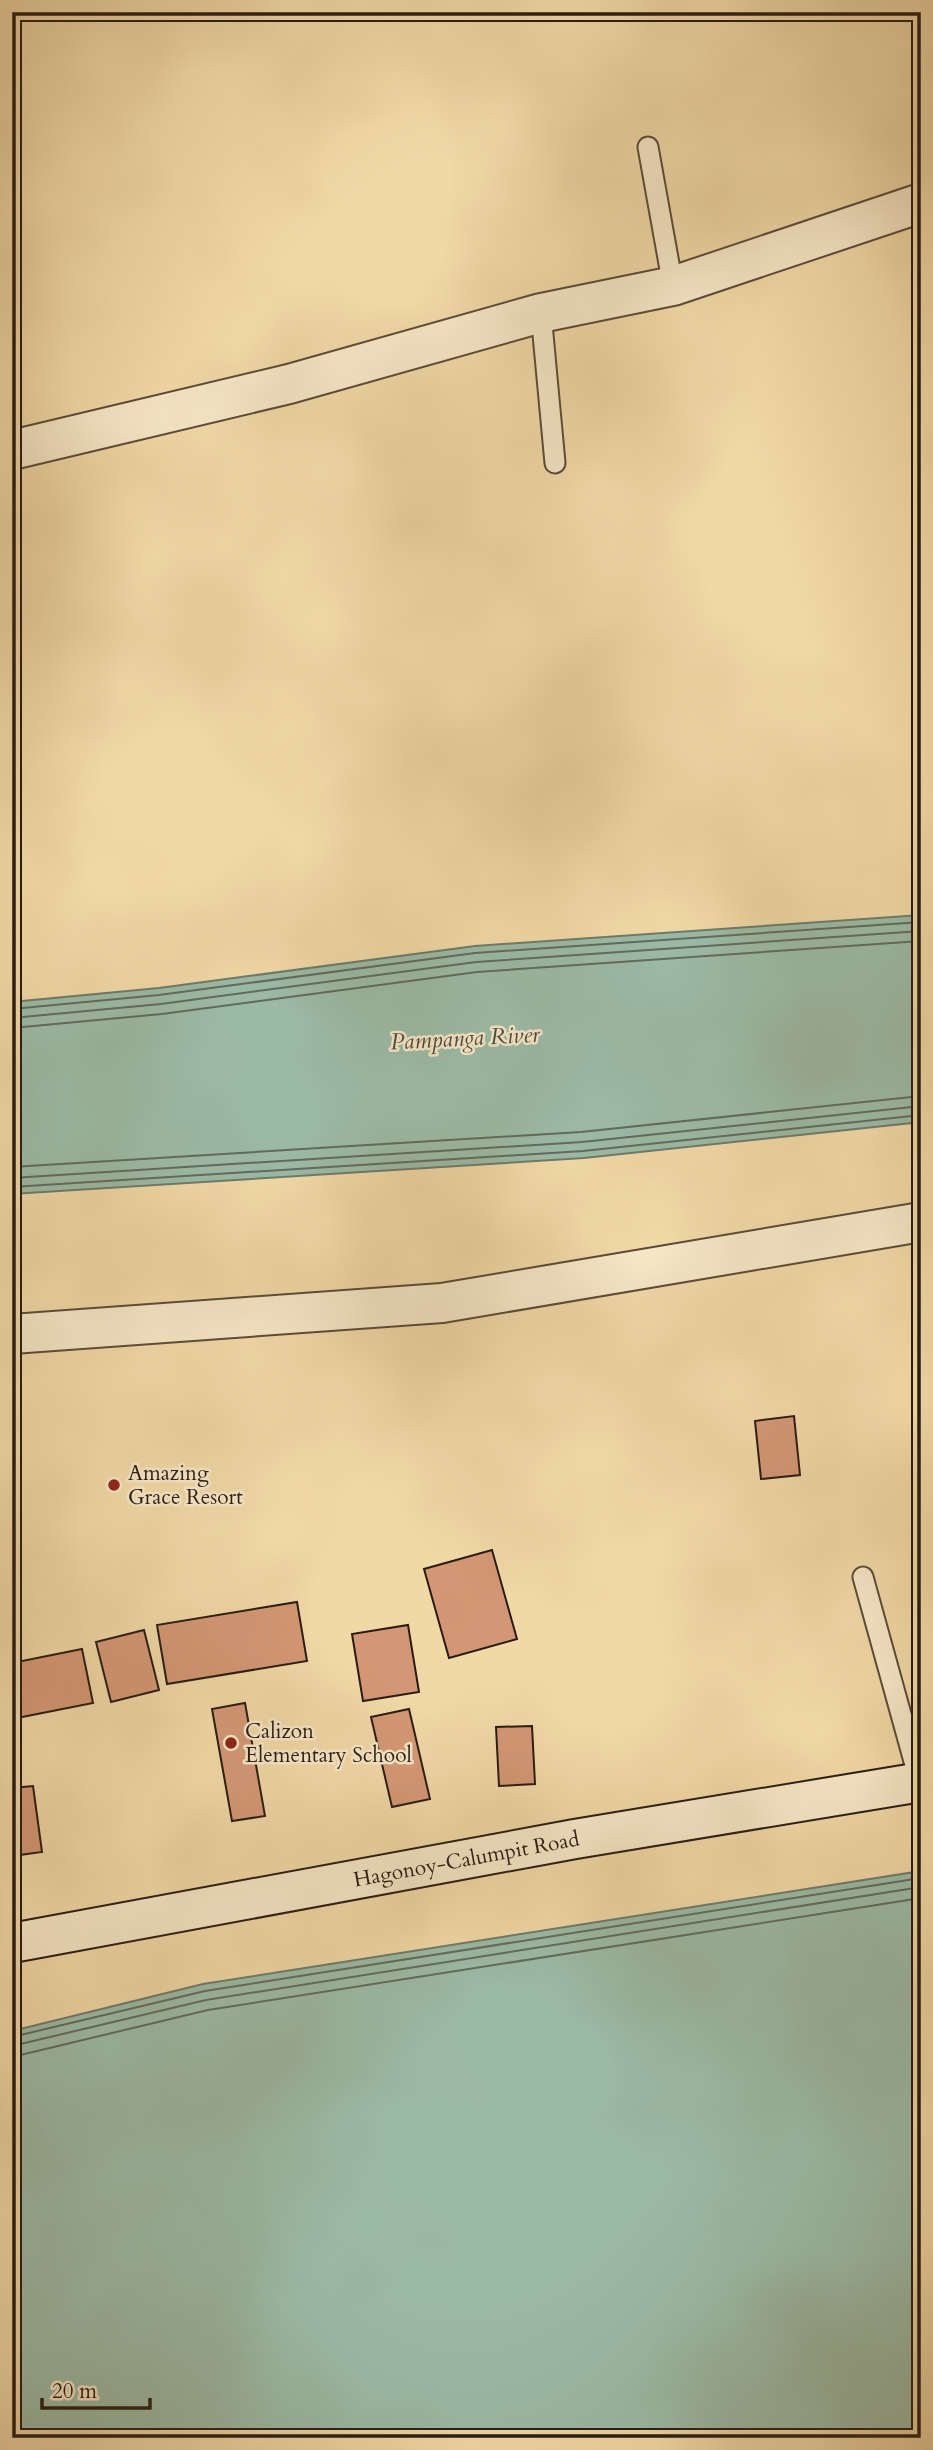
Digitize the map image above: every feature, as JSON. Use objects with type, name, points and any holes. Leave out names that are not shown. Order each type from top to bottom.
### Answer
[{"type":"street","points":[[12,450],[289,384],[541,313],[673,286],[921,203]]},
{"type":"street","points":[[12,1334],[442,1303],[921,1222]]},
{"type":"street","name":"Hagonoy-Calumpit Road","points":[[12,1943],[575,1839],[920,1782]]},
{"type":"lane","points":[[648,147],[673,286]]},
{"type":"lane","points":[[541,313],[555,463]]},
{"type":"lane","points":[[863,1577],[920,1782]]},
{"type":"water","name":"Pampanga River","points":[[921,915],[921,1122],[584,1158],[12,1194],[12,1002],[159,988],[475,946]]},
{"type":"water","points":[[921,1871],[921,2438],[12,2438],[12,2031],[203,1984]]},
{"type":"building","points":[[794,1416],[800,1475],[761,1479],[755,1421]]},
{"type":"building","points":[[492,1550],[517,1639],[449,1658],[424,1569]]},
{"type":"building","points":[[297,1602],[307,1661],[167,1684],[157,1625]]},
{"type":"building","points":[[408,1625],[419,1692],[363,1701],[352,1634]]},
{"type":"building","points":[[144,1630],[159,1690],[111,1702],[96,1642]]},
{"type":"building","points":[[82,1649],[93,1703],[12,1719],[12,1663]]},
{"type":"building","points":[[245,1703],[265,1816],[232,1821],[212,1709]]},
{"type":"building","points":[[409,1709],[430,1799],[392,1807],[371,1717]]},
{"type":"building","points":[[532,1726],[535,1784],[499,1786],[496,1727]]},
{"type":"building","points":[[33,1786],[42,1852],[12,1856],[12,1788]]},
{"type":"place","name":"Amazing Grace Resort","points":[[114,1485]]},
{"type":"place","name":"Calizon Elementary School","points":[[231,1743]]}]
